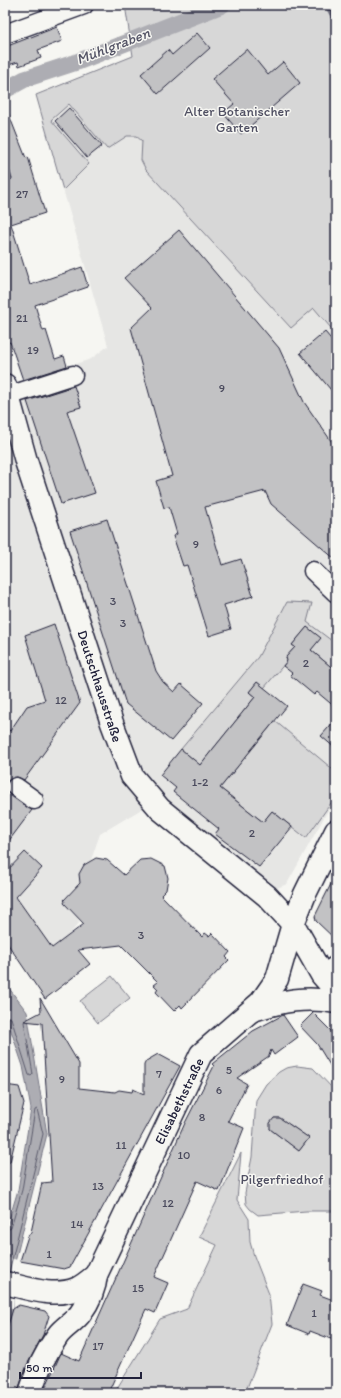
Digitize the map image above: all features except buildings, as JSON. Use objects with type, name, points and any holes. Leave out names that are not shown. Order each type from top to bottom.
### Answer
[{"type":"main road","name":"Deutschhausstraße","points":[[7,390],[10,422],[112,723],[132,776],[160,809],[267,896],[293,924],[329,970],[336,991]]},
{"type":"main road","name":"Elisabethstraße","points":[[30,1393],[35,1377],[52,1345],[63,1329],[79,1314],[95,1287],[96,1275],[201,1054],[261,1002],[277,979],[293,924],[305,894],[336,831]]},
{"type":"main road","points":[[250,1011],[278,1002],[294,999],[336,1002]]},
{"type":"main road","points":[[11,1284],[46,1292],[67,1291],[76,1289],[96,1275]]},
{"type":"main road","points":[[46,1292],[53,1297],[60,1308],[63,1329]]},
{"type":"street","points":[[5,34],[84,5]]},
{"type":"street","points":[[7,390],[73,375]]},
{"type":"street","points":[[313,571],[336,593]]},
{"type":"street","points":[[9,781],[34,800]]},
{"type":"shaded area","points":[[257,5],[336,5],[336,796],[287,884],[277,888],[160,798],[100,834],[91,860],[81,871],[80,883],[64,900],[64,903],[78,917],[79,923],[67,937],[45,999],[5,940],[5,436],[25,397],[23,381],[91,359],[108,346],[36,95]]},
{"type":"green space","name":"Alter Botanischer Garten","points":[[125,5],[336,5],[336,334],[314,308],[291,328],[146,170],[141,160],[142,141],[136,136],[127,136],[107,149],[69,104],[51,120],[89,164],[63,190],[36,95],[133,56]]},
{"type":"green space","points":[[287,602],[312,603],[307,622],[336,644],[336,671],[311,650],[320,638],[307,627],[292,645],[297,649],[293,649],[286,657],[287,661],[264,688],[257,682],[249,692],[255,697],[200,765],[181,749],[258,657]]},
{"type":"green space","points":[[275,721],[336,772],[336,796],[306,838],[272,811],[263,822],[220,788]]},
{"type":"green space","points":[[112,976],[130,998],[98,1023],[80,1001]]},
{"type":"green space","name":"Pilgerfriedhof","points":[[297,1066],[313,1068],[336,1092],[336,1211],[306,1211],[258,1215],[246,1204],[245,1193],[252,1157],[256,1100],[266,1084],[279,1072],[286,1068]],"holes":[[[274,1118],[280,1118],[309,1138],[299,1151],[270,1129]]]},
{"type":"green space","points":[[241,1153],[237,1200],[249,1219],[250,1242],[269,1294],[272,1324],[245,1393],[114,1393],[160,1319],[187,1309],[217,1245],[199,1237]]},
{"type":"water","points":[[5,983],[27,1012],[47,1134],[13,1270],[13,1309],[5,1335],[5,1233],[18,1190],[31,1109],[23,1066],[5,1013]]},
{"type":"pier","points":[[5,1257],[18,1260],[15,1270],[13,1309],[11,1309],[9,1305],[5,1304]]},
{"type":"waterway","name":"Mühlgraben","points":[[5,90],[25,79],[77,62],[222,5]]},
{"type":"waterway","points":[[327,5],[336,22]]}]
